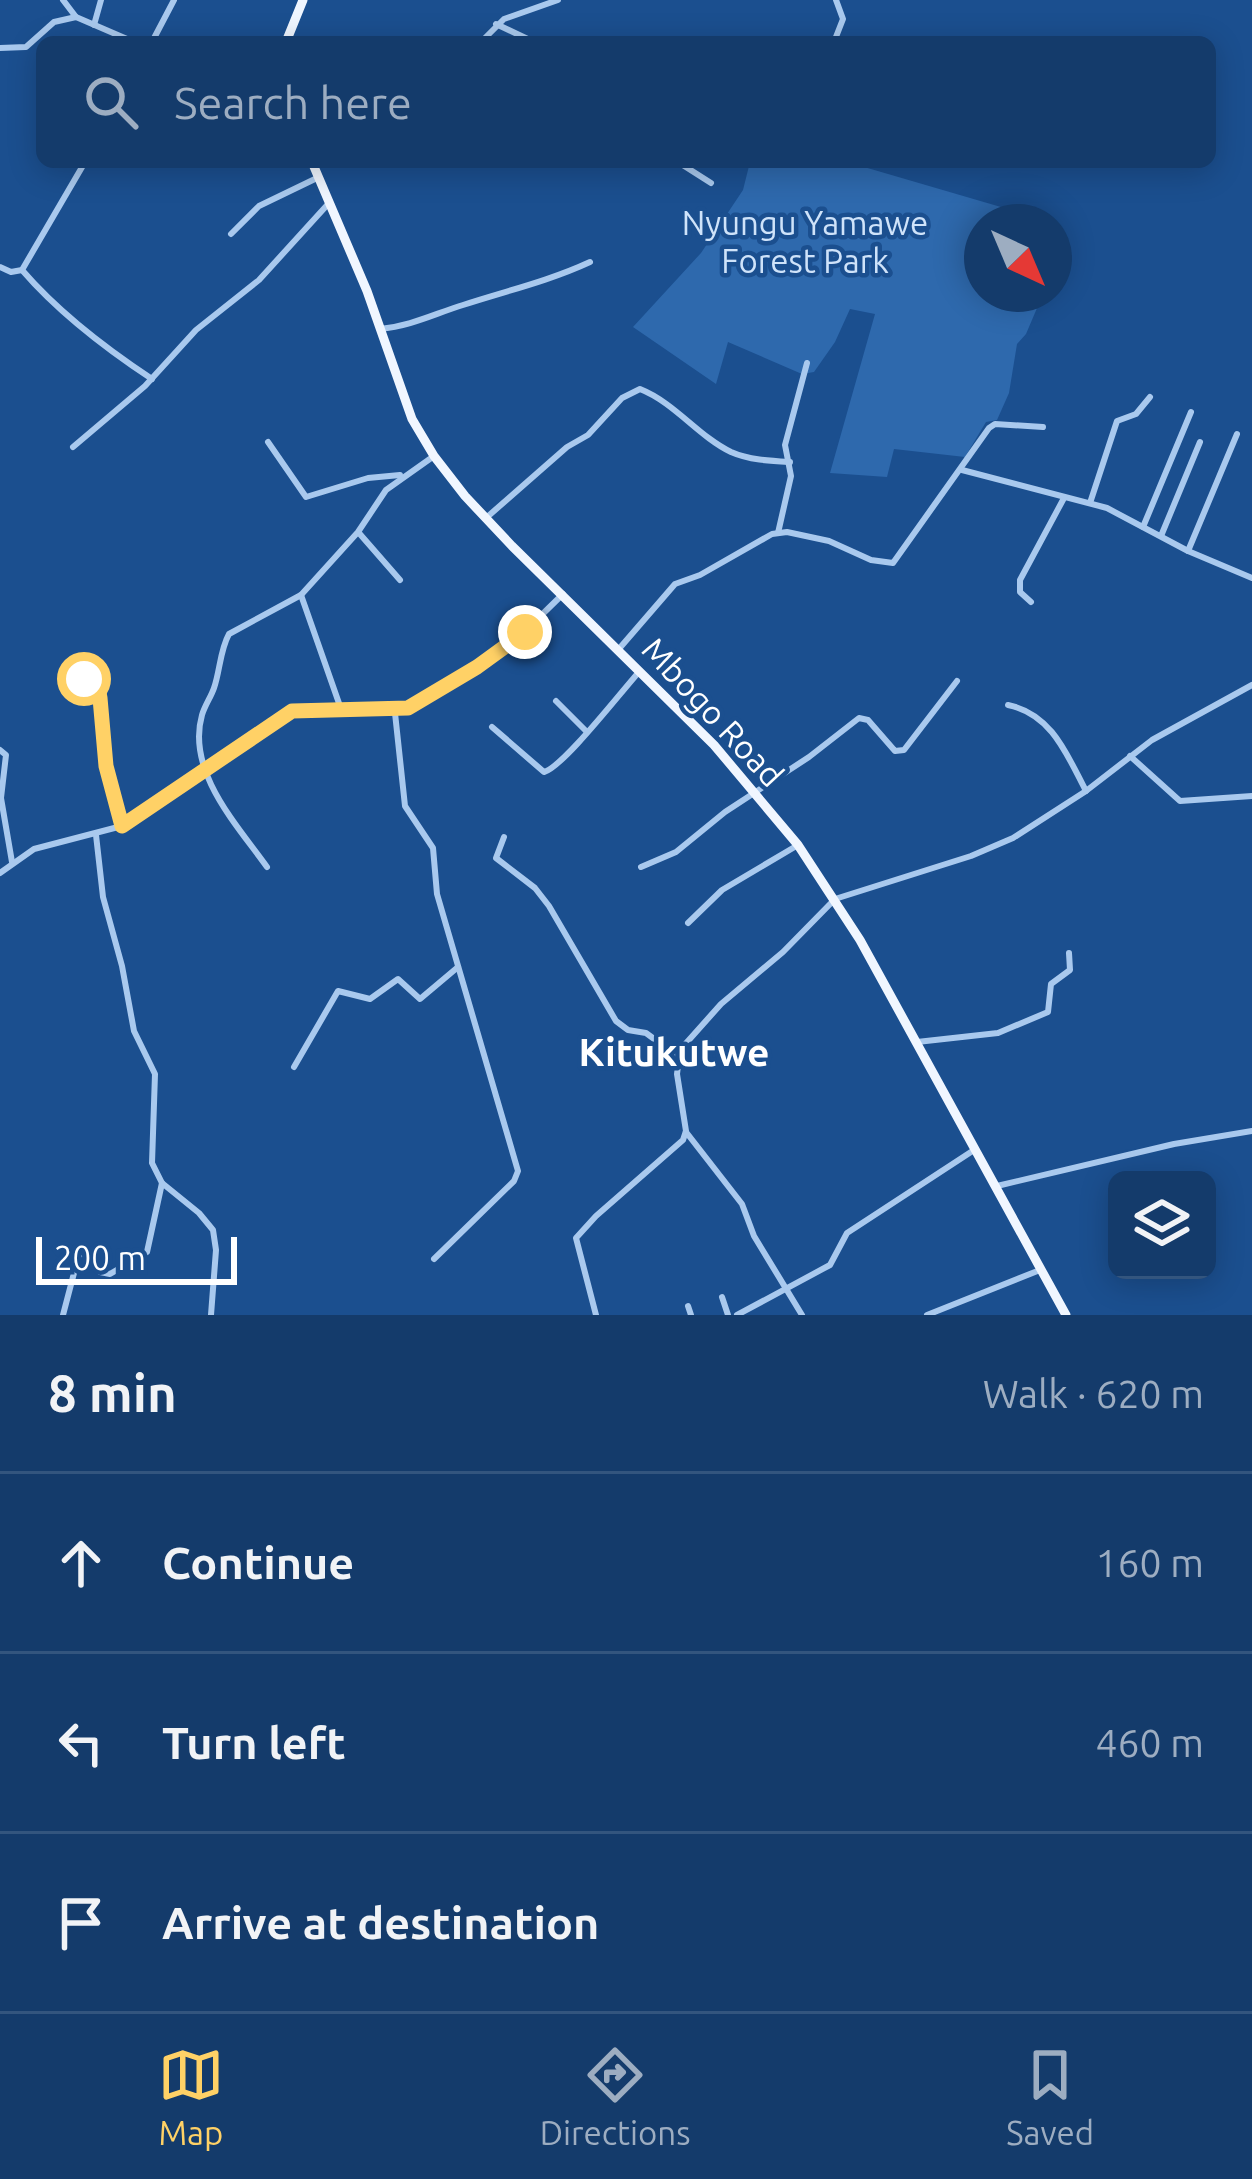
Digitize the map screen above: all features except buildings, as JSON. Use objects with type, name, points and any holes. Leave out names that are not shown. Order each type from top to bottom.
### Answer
[{"type":"main road","points":[[288,36],[303,0]]},
{"type":"main road","name":"Mbogo Road","points":[[314,168],[412,419],[434,456],[486,518],[713,746],[797,845],[835,899],[1066,1315]]},
{"type":"street","points":[[63,0],[76,17],[120,36]]},
{"type":"street","points":[[94,25],[101,0]]},
{"type":"street","points":[[155,36],[174,0]]},
{"type":"street","points":[[486,36],[496,24],[559,0]]},
{"type":"street","points":[[836,0],[843,19],[836,36]]},
{"type":"street","points":[[38,36],[54,22],[76,17]]},
{"type":"street","points":[[496,24],[521,36]]},
{"type":"street","points":[[0,48],[26,47],[36,38]]},
{"type":"street","points":[[0,267],[22,270],[82,168]]},
{"type":"street","points":[[687,168],[711,183]]},
{"type":"street","points":[[231,234],[259,206],[318,178]]},
{"type":"street","points":[[73,447],[152,379],[201,326],[259,280],[329,203]]},
{"type":"street","points":[[380,329],[422,321],[548,282],[590,262]]},
{"type":"street","points":[[22,270],[55,305],[152,379]]},
{"type":"street","points":[[778,532],[791,476],[784,445],[807,363]]},
{"type":"street","points":[[486,518],[567,447],[588,435],[622,398],[640,389],[688,417],[726,449],[790,462]]},
{"type":"street","points":[[1090,503],[1117,421],[1136,414],[1150,397]]},
{"type":"street","points":[[1143,527],[1191,412]]},
{"type":"street","points":[[618,650],[675,584],[778,532],[829,541],[871,560],[892,563],[992,425],[1043,427]]},
{"type":"street","points":[[1188,551],[1237,434]]},
{"type":"street","points":[[268,442],[306,497],[368,478],[403,475]]},
{"type":"street","points":[[1161,536],[1199,442]]},
{"type":"street","points":[[267,867],[215,793],[205,770],[200,727],[227,637],[302,596],[358,532],[386,490],[434,456]]},
{"type":"street","points":[[962,470],[1090,503],[1252,578]]},
{"type":"street","points":[[1031,602],[1020,592],[1020,580],[1064,498]]},
{"type":"street","points":[[358,532],[400,580]]},
{"type":"street","points":[[0,873],[45,845],[122,826],[292,711],[395,711],[430,697],[525,632],[563,594]]},
{"type":"street","points":[[302,596],[341,709]]},
{"type":"street","points":[[492,728],[546,772],[572,752],[639,672]]},
{"type":"street","points":[[84,679],[90,692],[99,693],[106,766],[122,826]]},
{"type":"street","points":[[640,867],[676,852],[859,718],[868,720],[895,751],[904,750],[957,681]]},
{"type":"street","points":[[802,1315],[754,1236],[742,1204],[686,1131],[677,1074],[690,1035],[835,899],[995,847],[1086,791],[1130,756],[1252,686]]},
{"type":"street","points":[[556,701],[586,731]]},
{"type":"street","points":[[1008,705],[1024,708],[1056,736],[1086,791]]},
{"type":"street","points":[[395,711],[405,806],[433,848],[435,884],[518,1171],[434,1259]]},
{"type":"street","points":[[0,750],[6,753],[1,798],[12,862]]},
{"type":"street","points":[[1130,756],[1180,801],[1252,796]]},
{"type":"street","points":[[96,835],[103,897],[134,1031],[154,1074],[152,1163],[161,1183],[213,1230],[211,1315]]},
{"type":"street","points":[[504,836],[496,858],[549,906],[605,1008],[623,1027],[646,1033],[680,1058]]},
{"type":"street","points":[[688,923],[722,890],[797,845]]},
{"type":"street","points":[[914,1042],[998,1033],[1048,1012],[1049,988],[1068,974],[1069,953]]},
{"type":"street","points":[[294,1067],[338,991],[370,999],[398,979],[420,999],[459,966]]},
{"type":"street","points":[[596,1315],[577,1243],[579,1233],[675,1149],[686,1131]]},
{"type":"street","points":[[994,1186],[1252,1131]]},
{"type":"street","points":[[722,1297],[733,1315],[830,1265],[847,1233],[974,1150]]},
{"type":"street","points":[[63,1315],[79,1254],[85,1254],[100,1272],[110,1274],[147,1252],[161,1183]]},
{"type":"street","points":[[927,1315],[1040,1270]]},
{"type":"green space","name":"Nyungu Yamawe Forest Park","points":[[748,168],[868,168],[990,204],[964,204],[964,312],[1035,312],[1017,344],[1009,393],[997,420],[986,422],[965,457],[894,449],[887,477],[830,473],[875,314],[850,309],[814,372],[802,374],[728,342],[716,384],[633,327],[701,253],[743,190]]},
{"type":"district","name":"Kitukutwe","points":[[674,1052]]},
{"type":"route","points":[[84,679],[90,692],[99,693],[106,766],[122,826],[292,711],[408,708],[525,632]]}]
